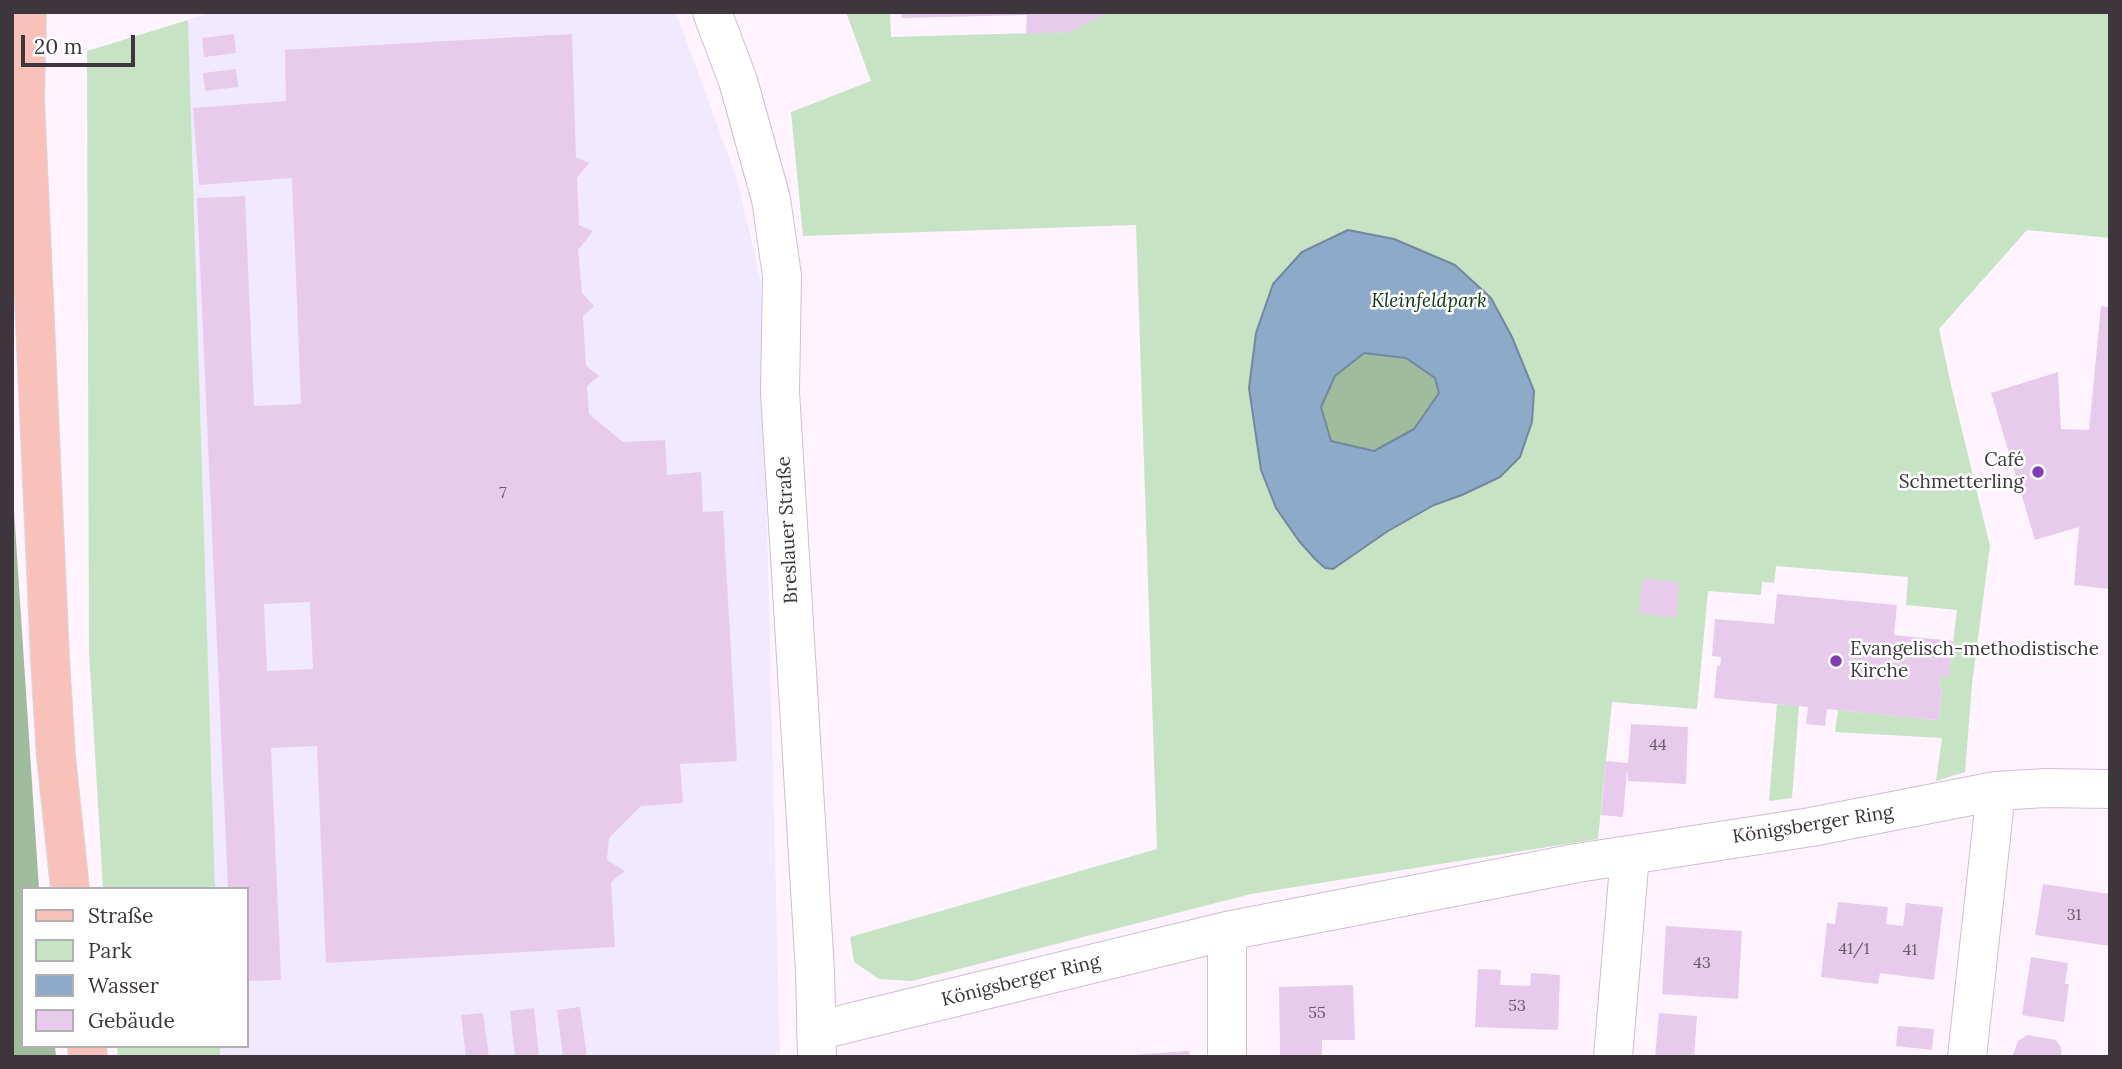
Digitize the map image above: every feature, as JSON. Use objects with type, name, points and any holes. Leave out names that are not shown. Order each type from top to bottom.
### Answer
[{"type":"main road","points":[[27,12],[25,99],[50,659],[56,756],[70,887]]},
{"type":"street","name":"Breslauer Straße","points":[[712,12],[738,81],[771,199],[782,276],[780,392],[817,1044]]},
{"type":"street","name":"Königsberger Ring","points":[[817,1044],[1227,931],[1577,863],[1811,827],[1996,792],[2046,788],[2110,789]]},
{"type":"street","points":[[1967,1057],[1996,792]]},
{"type":"street","points":[[1613,1057],[1630,855]]},
{"type":"street","points":[[1227,931],[1227,1057]]},
{"type":"shaded area","points":[[211,12],[676,12],[737,179],[761,282],[780,1057],[220,1057],[220,1048],[248,1048],[248,887],[215,887],[188,20]]},
{"type":"green space","name":"Kleinfeldpark","points":[[846,12],[890,12],[891,37],[1069,32],[1110,12],[2110,12],[2110,238],[2027,230],[1939,329],[1990,546],[1972,684],[1965,772],[1936,781],[1942,738],[1835,732],[1838,710],[1939,720],[1942,687],[1939,687],[1941,676],[1949,676],[1957,610],[1906,605],[1908,577],[1776,566],[1774,583],[1762,582],[1761,595],[1708,591],[1697,709],[1612,702],[1598,839],[1251,894],[912,981],[879,979],[854,962],[850,937],[1157,849],[1136,225],[803,236],[791,112],[871,81]]},
{"type":"green space","points":[[188,20],[215,887],[103,887],[89,652],[87,51]]},
{"type":"green space","points":[[1364,353],[1406,358],[1435,378],[1439,394],[1414,429],[1374,451],[1331,441],[1321,407],[1335,376]]},
{"type":"green space","points":[[12,480],[39,887],[21,887],[21,1048],[55,1048],[56,1057],[12,1057]]},
{"type":"green space","points":[[1777,704],[1799,706],[1792,798],[1769,801]]},
{"type":"green space","points":[[117,1048],[220,1048],[220,1057],[118,1057]]},
{"type":"water","points":[[1348,230],[1394,239],[1455,265],[1491,298],[1512,337],[1534,391],[1532,422],[1520,457],[1500,477],[1434,505],[1388,531],[1333,569],[1325,568],[1315,559],[1276,508],[1261,470],[1249,388],[1256,333],[1273,284],[1302,252]],"holes":[[[1364,353],[1406,358],[1435,378],[1439,393],[1414,429],[1374,451],[1331,441],[1321,407],[1335,376]]]},
{"type":"building","points":[[901,12],[1110,12],[1069,32],[1026,34],[1027,15],[902,18]]},
{"type":"building","points":[[234,34],[236,53],[204,57],[202,38]]},
{"type":"building","points":[[572,34],[576,157],[589,163],[577,178],[579,225],[593,231],[578,250],[582,293],[594,306],[583,316],[586,366],[599,376],[587,386],[589,414],[623,442],[665,440],[667,475],[701,472],[703,512],[723,511],[737,761],[680,764],[683,803],[641,806],[609,838],[607,860],[625,871],[611,882],[615,947],[326,963],[317,746],[271,748],[281,980],[248,981],[248,887],[228,887],[197,198],[245,196],[254,406],[301,404],[292,178],[199,185],[193,108],[286,101],[285,50]],"holes":[[[310,602],[313,669],[267,671],[264,604]]]},
{"type":"building","points":[[236,69],[238,87],[205,91],[203,73]]},
{"type":"building","points":[[2101,306],[2110,307],[2110,589],[2074,585],[2079,527],[2035,540],[1991,393],[2058,372],[2061,429],[2089,430]]},
{"type":"building","points":[[1642,579],[1679,582],[1677,617],[1639,614]]},
{"type":"building","name":"Evangelisch-methodistische Kirche","points":[[1777,594],[1897,605],[1894,635],[1953,641],[1949,677],[1941,676],[1939,687],[1942,687],[1939,720],[1827,709],[1825,726],[1806,724],[1808,707],[1714,698],[1717,666],[1720,666],[1721,657],[1712,656],[1715,619],[1774,624]]},
{"type":"building","points":[[1631,724],[1688,727],[1686,784],[1628,781],[1627,769],[1623,817],[1601,815],[1606,761],[1628,763]]},
{"type":"building","points":[[2043,884],[2110,894],[2110,946],[2035,935]]},
{"type":"building","points":[[1838,902],[1888,907],[1886,924],[1903,926],[1906,903],[1943,907],[1934,980],[1880,973],[1878,984],[1821,977],[1827,923],[1835,924]]},
{"type":"building","points":[[1666,926],[1742,931],[1738,999],[1662,994]]},
{"type":"building","points":[[2031,957],[2068,963],[2065,984],[2069,984],[2064,1022],[2022,1015]]},
{"type":"building","points":[[1478,969],[1501,970],[1500,985],[1530,986],[1531,973],[1560,975],[1558,1030],[1475,1027]]},
{"type":"building","points":[[1353,985],[1355,1040],[1322,1040],[1322,1057],[1280,1057],[1279,987]]},
{"type":"building","points":[[580,1007],[587,1057],[563,1057],[557,1010]]},
{"type":"building","points":[[534,1008],[539,1057],[515,1057],[510,1011]]},
{"type":"building","points":[[483,1013],[489,1057],[466,1057],[461,1015]]},
{"type":"building","points":[[1659,1013],[1697,1016],[1694,1057],[1655,1057]]},
{"type":"building","points":[[1898,1026],[1934,1029],[1932,1050],[1896,1046]]},
{"type":"building","points":[[2027,1035],[2056,1040],[2061,1047],[2062,1057],[2015,1057],[2013,1055],[2018,1041]]},
{"type":"building","points":[[1189,1051],[1190,1057],[1130,1057],[1130,1055]]},
{"type":"place","name":"Café Schmetterling","points":[[2038,472]]},
{"type":"place","name":"Evangelisch-methodistische Kirche","points":[[1836,661]]}]
